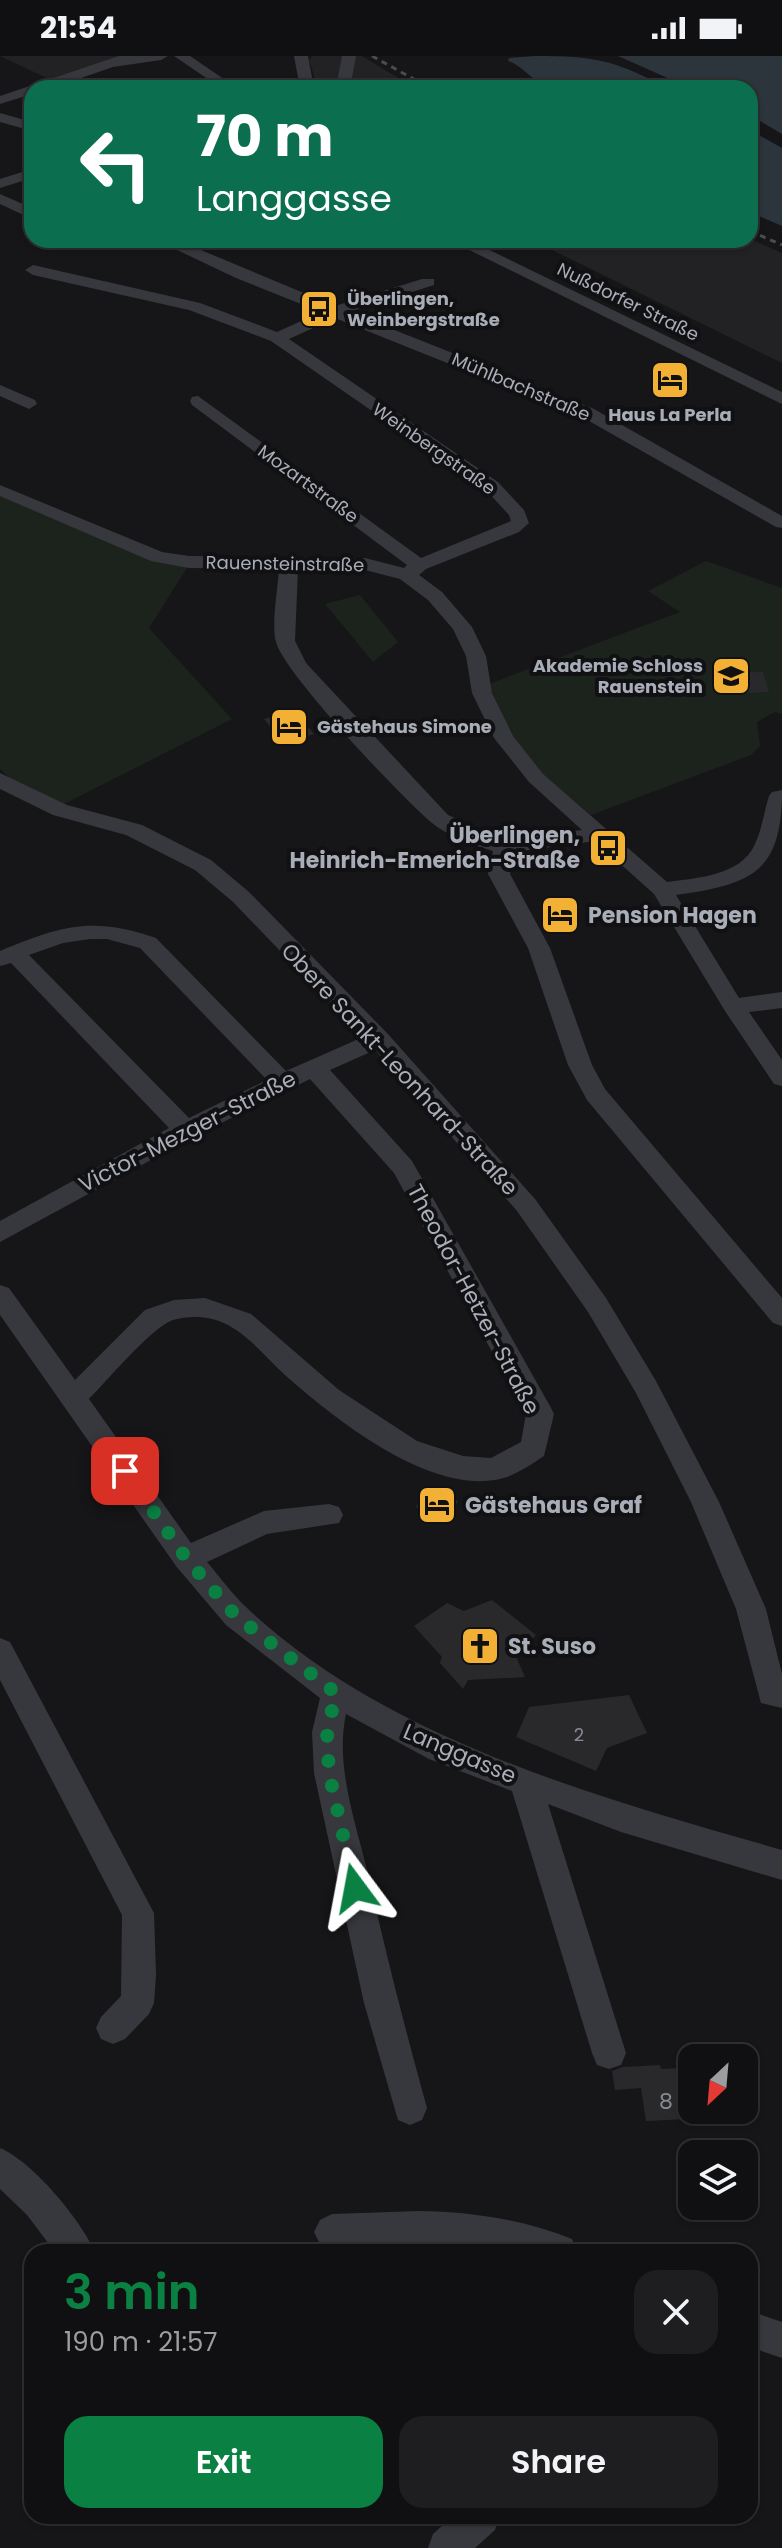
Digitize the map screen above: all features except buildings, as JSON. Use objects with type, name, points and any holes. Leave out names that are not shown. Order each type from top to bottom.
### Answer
[{"type":"street","points":[[64,80],[132,56]]},
{"type":"street","points":[[113,64],[161,56]]},
{"type":"street","points":[[181,56],[218,80]]},
{"type":"street","points":[[301,56],[306,80]]},
{"type":"street","points":[[344,80],[349,56]]},
{"type":"street","points":[[0,100],[24,92]]},
{"type":"street","points":[[0,117],[24,124]]},
{"type":"street","points":[[0,184],[24,176]]},
{"type":"street","points":[[0,198],[24,210]]},
{"type":"street","name":"Mühlbachstraße","points":[[182,248],[588,413],[782,523]]},
{"type":"street","name":"Nußdorfer Straße","points":[[473,248],[782,399]]},
{"type":"street","name":"Weinbergstraße","points":[[33,270],[194,306],[277,338],[492,486],[518,514],[520,523],[513,528],[413,570]]},
{"type":"street","points":[[277,338],[336,311],[428,282]]},
{"type":"street","points":[[0,390],[29,404]]},
{"type":"street","name":"Mozartstraße","points":[[198,401],[413,570]]},
{"type":"street","name":"Rauensteinstraße","points":[[0,490],[158,557],[189,562],[365,564],[413,570],[462,627],[476,656],[482,693],[504,738],[536,778],[662,890],[733,1006],[782,1078]]},
{"type":"street","points":[[289,562],[285,641],[297,665],[441,820],[480,840],[504,847],[601,834]]},
{"type":"street","name":"Obere Sankt-Leonhard-Straße","points":[[0,779],[18,792],[60,810],[134,830],[203,865],[241,897],[379,1039],[526,1205],[597,1305],[647,1388],[705,1502],[751,1609],[772,1694],[782,1695]]},
{"type":"street","points":[[662,890],[707,883],[744,869],[763,850],[779,796]]},
{"type":"street","points":[[504,847],[499,874],[539,948],[580,1065],[595,1094],[782,1316]]},
{"type":"street","points":[[185,1129],[7,956],[61,936],[95,929],[119,932],[148,943],[282,1081]]},
{"type":"street","points":[[733,1006],[782,1000]]},
{"type":"street","name":"Victor-Mezger-Straße","points":[[0,1233],[95,1176],[185,1129],[282,1081],[379,1039]]},
{"type":"street","name":"Theodor-Hetzer-Straße","points":[[74,1397],[154,1317],[169,1309],[202,1306],[237,1317],[332,1400],[425,1458],[455,1466],[493,1469],[534,1448],[540,1414],[471,1295],[424,1201],[403,1167],[313,1067]]},
{"type":"street","name":"Langgasse","points":[[0,1295],[186,1558],[236,1616],[336,1693],[440,1749],[621,1818],[782,1865]]},
{"type":"street","points":[[186,1558],[264,1523],[329,1515]]},
{"type":"street","points":[[0,1651],[138,1913],[140,1975],[137,2003],[113,2028]]},
{"type":"street","points":[[336,1693],[327,1732],[329,1773],[381,2003],[410,2108]]},
{"type":"street","points":[[525,1781],[609,2053]]},
{"type":"street","points":[[0,2165],[39,2203],[71,2244]]},
{"type":"street","points":[[332,2232],[432,2228],[475,2230],[522,2237],[539,2244]]},
{"type":"street","points":[[758,2332],[782,2340]]},
{"type":"street","points":[[447,2548],[472,2524]]},
{"type":"shaded area","points":[[0,56],[122,56],[51,80]]},
{"type":"shaded area","points":[[312,56],[362,56],[402,80],[315,80],[309,60]]},
{"type":"shaded area","points":[[618,56],[782,56],[782,134],[758,120],[758,80],[672,80]]},
{"type":"shaded area","points":[[509,58],[589,59],[633,71],[651,80],[536,80],[508,61]]},
{"type":"shaded area","points":[[758,134],[782,148],[782,226],[758,216]]},
{"type":"shaded area","points":[[758,242],[782,253],[782,363],[548,248],[758,248]]},
{"type":"shaded area","points":[[0,494],[188,566],[149,628],[232,719],[62,805],[21,788],[0,769]]},
{"type":"shaded area","points":[[706,561],[782,588],[782,714],[775,712],[757,722],[760,746],[751,755],[591,815],[544,776],[510,735],[489,684],[680,612],[648,591]]},
{"type":"shaded area","points":[[360,595],[398,642],[373,662],[325,604]]},
{"type":"railway","points":[[372,56],[416,80]]},
{"type":"railway","points":[[758,234],[782,245]]},
{"type":"place","name":"Überlingen, Weinbergstraße","points":[[319,309]]},
{"type":"place","name":"Haus La Perla","points":[[670,380]]},
{"type":"place","name":"Akademie Schloss Rauenstein","points":[[731,676]]},
{"type":"place","name":"Gästehaus Simone","points":[[289,727]]},
{"type":"place","name":"Überlingen, Heinrich-Emerich-Straße","points":[[608,848]]},
{"type":"place","name":"Pension Hagen","points":[[560,915]]},
{"type":"place","name":"Gästehaus Graf","points":[[437,1505]]},
{"type":"place","name":"St. Suso","points":[[480,1646]]},
{"type":"route","points":[[125,1471],[186,1558],[236,1616],[336,1693],[327,1732],[329,1773],[355,1888]]}]
